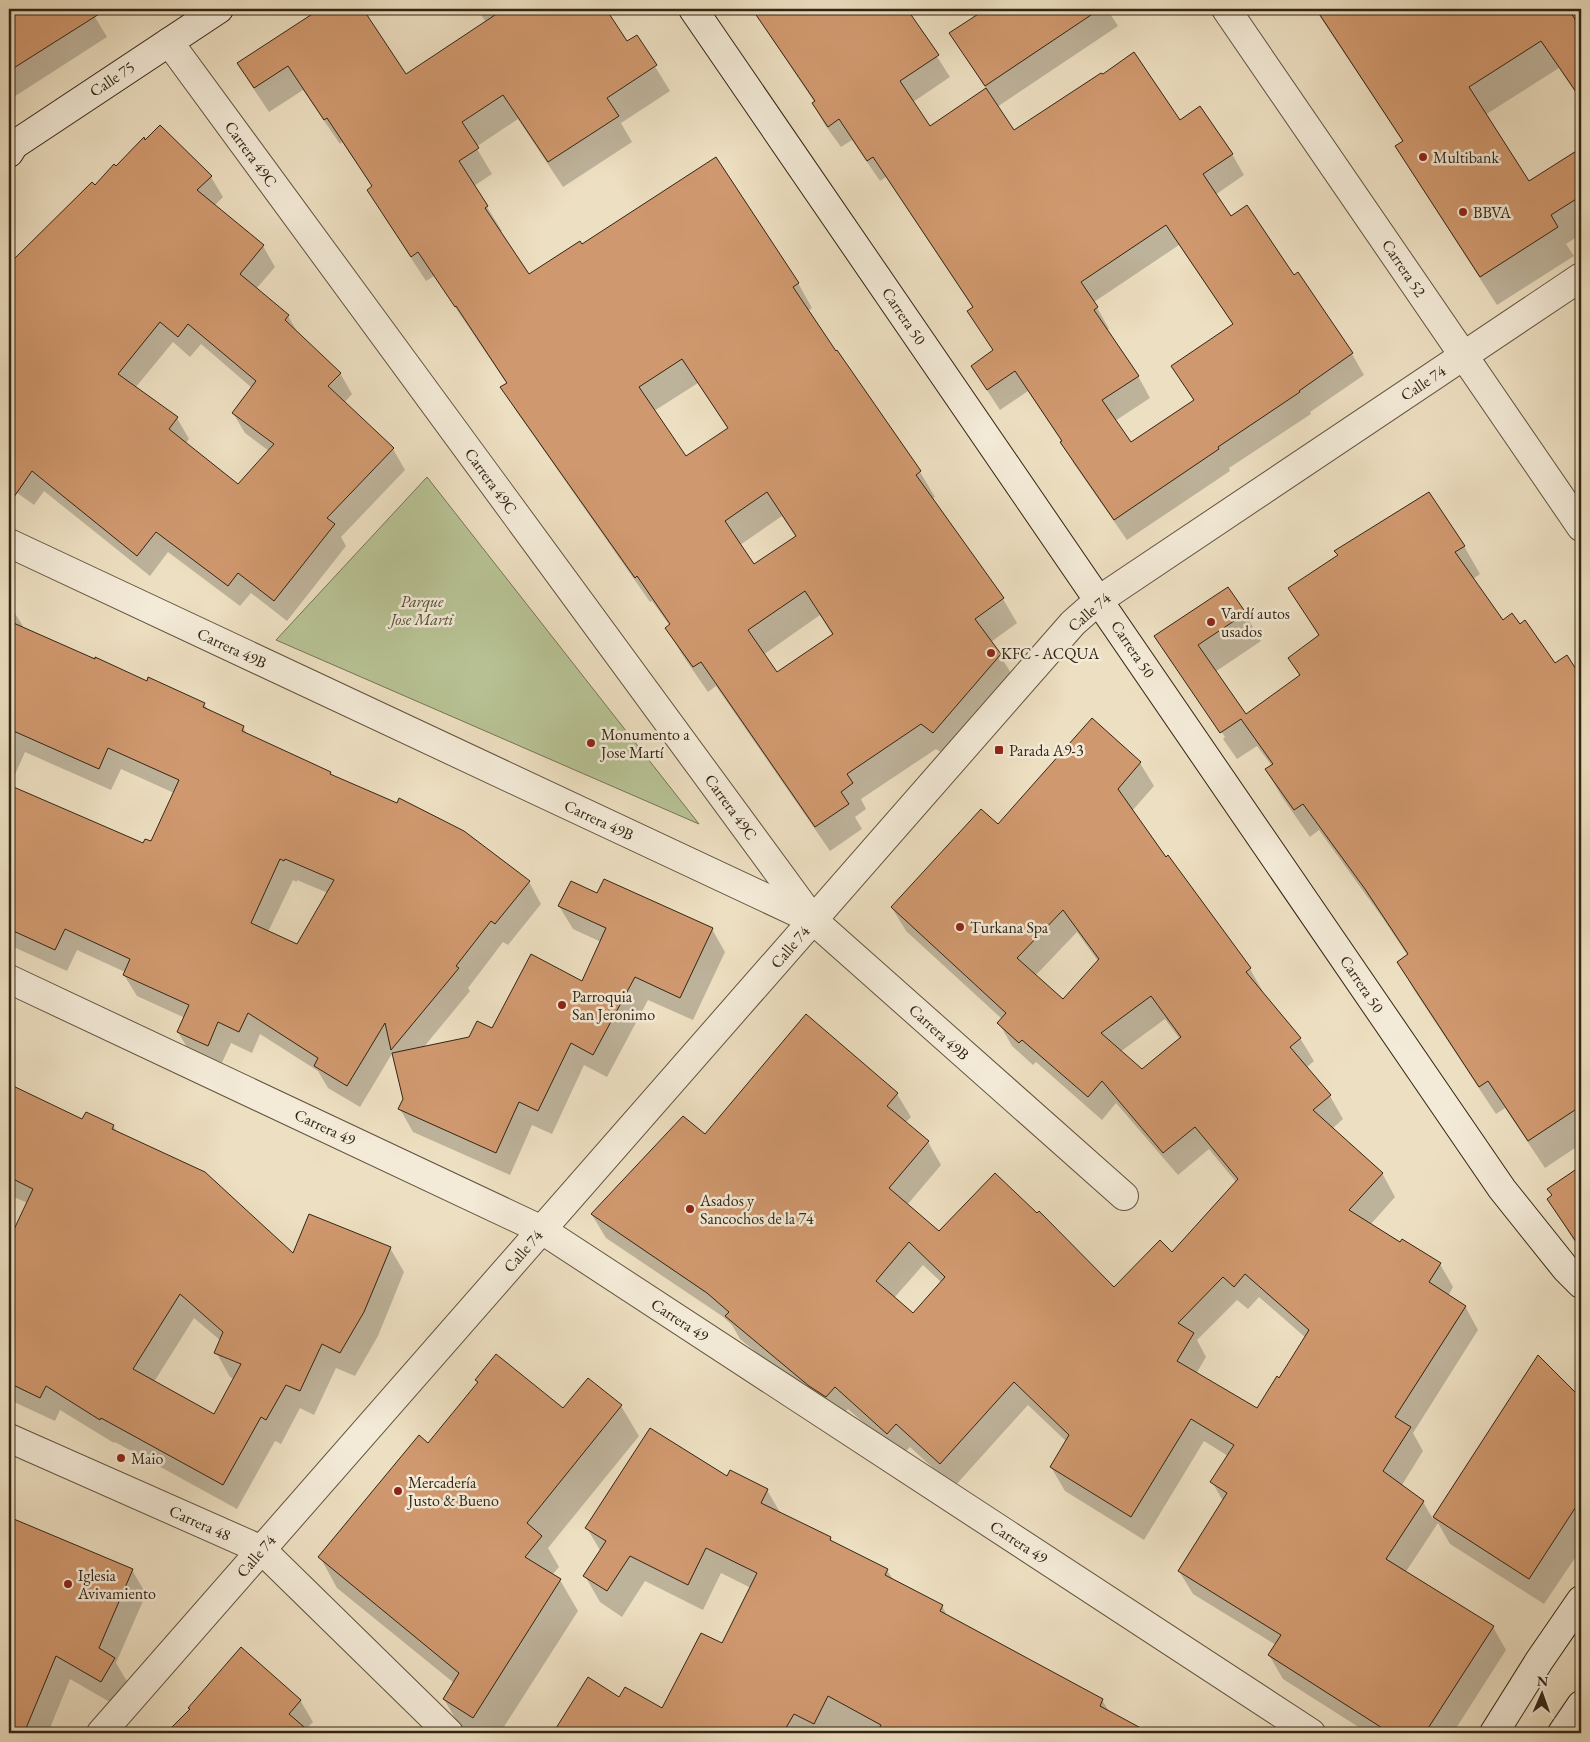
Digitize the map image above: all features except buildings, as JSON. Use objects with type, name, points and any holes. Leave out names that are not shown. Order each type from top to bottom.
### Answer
[{"type":"street","name":"Calle 75","points":[[10,148],[219,9]]},
{"type":"street","name":"Carrera 50","points":[[693,9],[1502,1189],[1566,1269],[1581,1284]]},
{"type":"street","name":"Carrera 52","points":[[1226,9],[1581,527]]},
{"type":"street","name":"Carrera 49C","points":[[169,42],[813,920]]},
{"type":"street","name":"Calle 74","points":[[101,1733],[1074,623],[1099,600],[1581,277]]},
{"type":"street","name":"Carrera 49B","points":[[9,544],[813,920],[1124,1196]]},
{"type":"street","name":"Carrera 49","points":[[9,979],[542,1230],[1311,1733]]},
{"type":"street","name":"Carrera 48","points":[[9,1438],[262,1550],[449,1733]]},
{"type":"street","points":[[1494,1733],[1581,1600]]},
{"type":"street","points":[[1562,1733],[1581,1704]]},
{"type":"green space","name":"Parque Jose Marti","points":[[427,477],[699,824],[276,640]]},
{"type":"place","name":"Multibank","points":[[1423,157]]},
{"type":"place","name":"BBVA","points":[[1463,212]]},
{"type":"place","name":"Vardí autos usados","points":[[1211,622]]},
{"type":"place","name":"KFC - ACQUA","points":[[991,653]]},
{"type":"place","name":"Monumento a Jose Martí","points":[[591,743]]},
{"type":"place","name":"Parada A9-3","points":[[999,750]]},
{"type":"place","name":"Turkana Spa","points":[[960,927]]},
{"type":"place","name":"Parroquia San Jeronimo","points":[[562,1005]]},
{"type":"place","name":"Asados y Sancochos de la 74","points":[[690,1209]]},
{"type":"place","name":"Maio","points":[[121,1458]]},
{"type":"place","name":"Mercadería Justo & Bueno","points":[[398,1491]]},
{"type":"place","name":"Iglesia Avivamiento","points":[[68,1584]]}]
